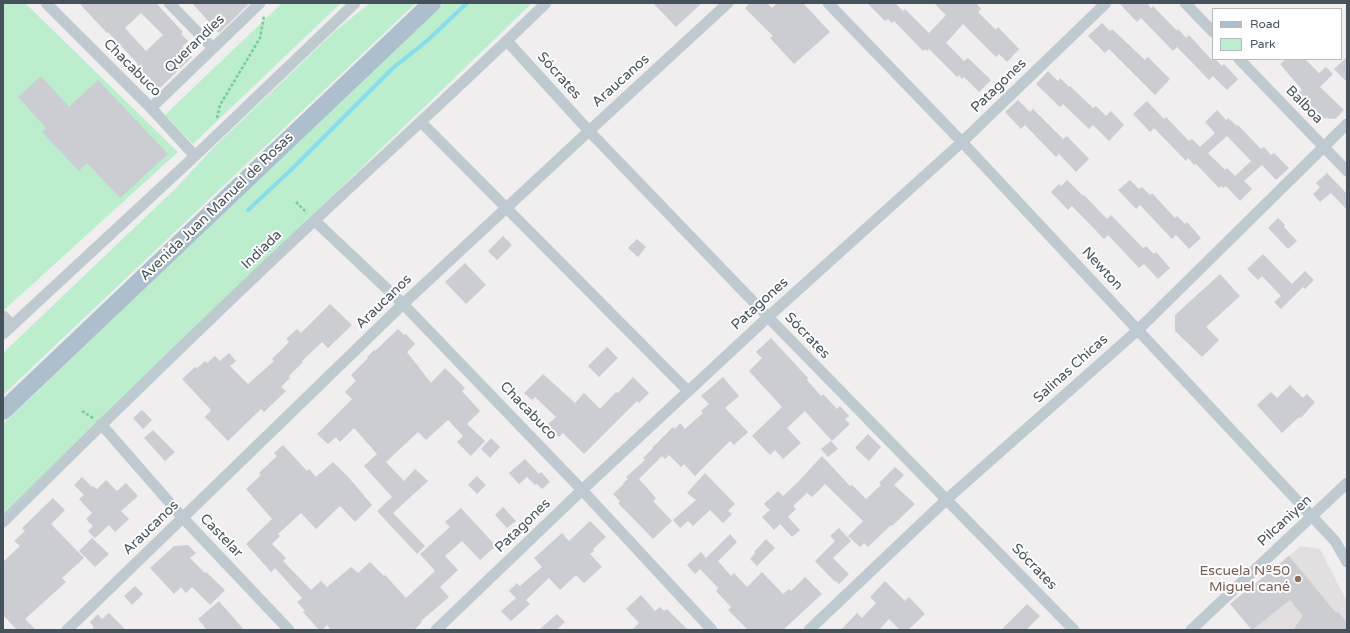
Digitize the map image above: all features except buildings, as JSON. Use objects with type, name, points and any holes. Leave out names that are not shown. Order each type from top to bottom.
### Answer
[{"type":"main road","name":"Avenida Juan Manuel de Rosas","points":[[3,411],[432,3]]},
{"type":"street","name":"Chacabuco","points":[[46,3],[151,108],[195,156]]},
{"type":"street","points":[[169,3],[213,48]]},
{"type":"street","points":[[3,334],[195,156],[355,3]]},
{"type":"street","name":"Indiada","points":[[3,522],[101,424],[546,3]]},
{"type":"street","name":"Araucanos","points":[[67,630],[403,304],[588,131],[728,3]]},
{"type":"street","name":"Newton","points":[[828,3],[962,142],[1312,516],[1335,541],[1347,562]]},
{"type":"street","name":"Patagones","points":[[436,630],[688,391],[962,142],[1106,3]]},
{"type":"street","points":[[1185,3],[1212,31]]},
{"type":"street","name":"Querandíes","points":[[151,108],[213,48],[262,6]]},
{"type":"street","name":"Sócrates","points":[[507,41],[588,131],[1074,630]]},
{"type":"street","name":"Balboa","points":[[1240,60],[1347,171]]},
{"type":"street","points":[[420,122],[688,391]]},
{"type":"street","name":"Salinas Chicas","points":[[809,630],[947,499],[1138,330],[1347,124]]},
{"type":"street","name":"Chacabuco","points":[[315,221],[403,304],[582,490],[712,630]]},
{"type":"street","points":[[3,316],[12,325]]},
{"type":"street","name":"Castelar","points":[[101,424],[183,518],[289,630]]},
{"type":"street","name":"Pilcaniyen","points":[[1191,630],[1347,483]]},
{"type":"path","points":[[216,119],[220,104],[260,38],[262,6]]},
{"type":"shaded area","name":"Escuela Nº50 Miguel cané","points":[[1301,546],[1320,549],[1347,602],[1347,630],[1252,630],[1230,604]]},
{"type":"green space","points":[[3,3],[25,3],[178,152],[3,311]]},
{"type":"green space","points":[[282,3],[341,3],[193,144],[165,115]]},
{"type":"green space","points":[[370,3],[416,3],[3,395],[3,353],[175,189],[214,147],[335,31]]},
{"type":"green space","points":[[443,3],[532,3],[3,514],[3,424]]},
{"type":"waterway","points":[[248,210],[293,168],[393,68],[428,40],[467,3]]},
{"type":"place","name":"Escuela Nº50 Miguel cané","points":[[1298,579]]}]
